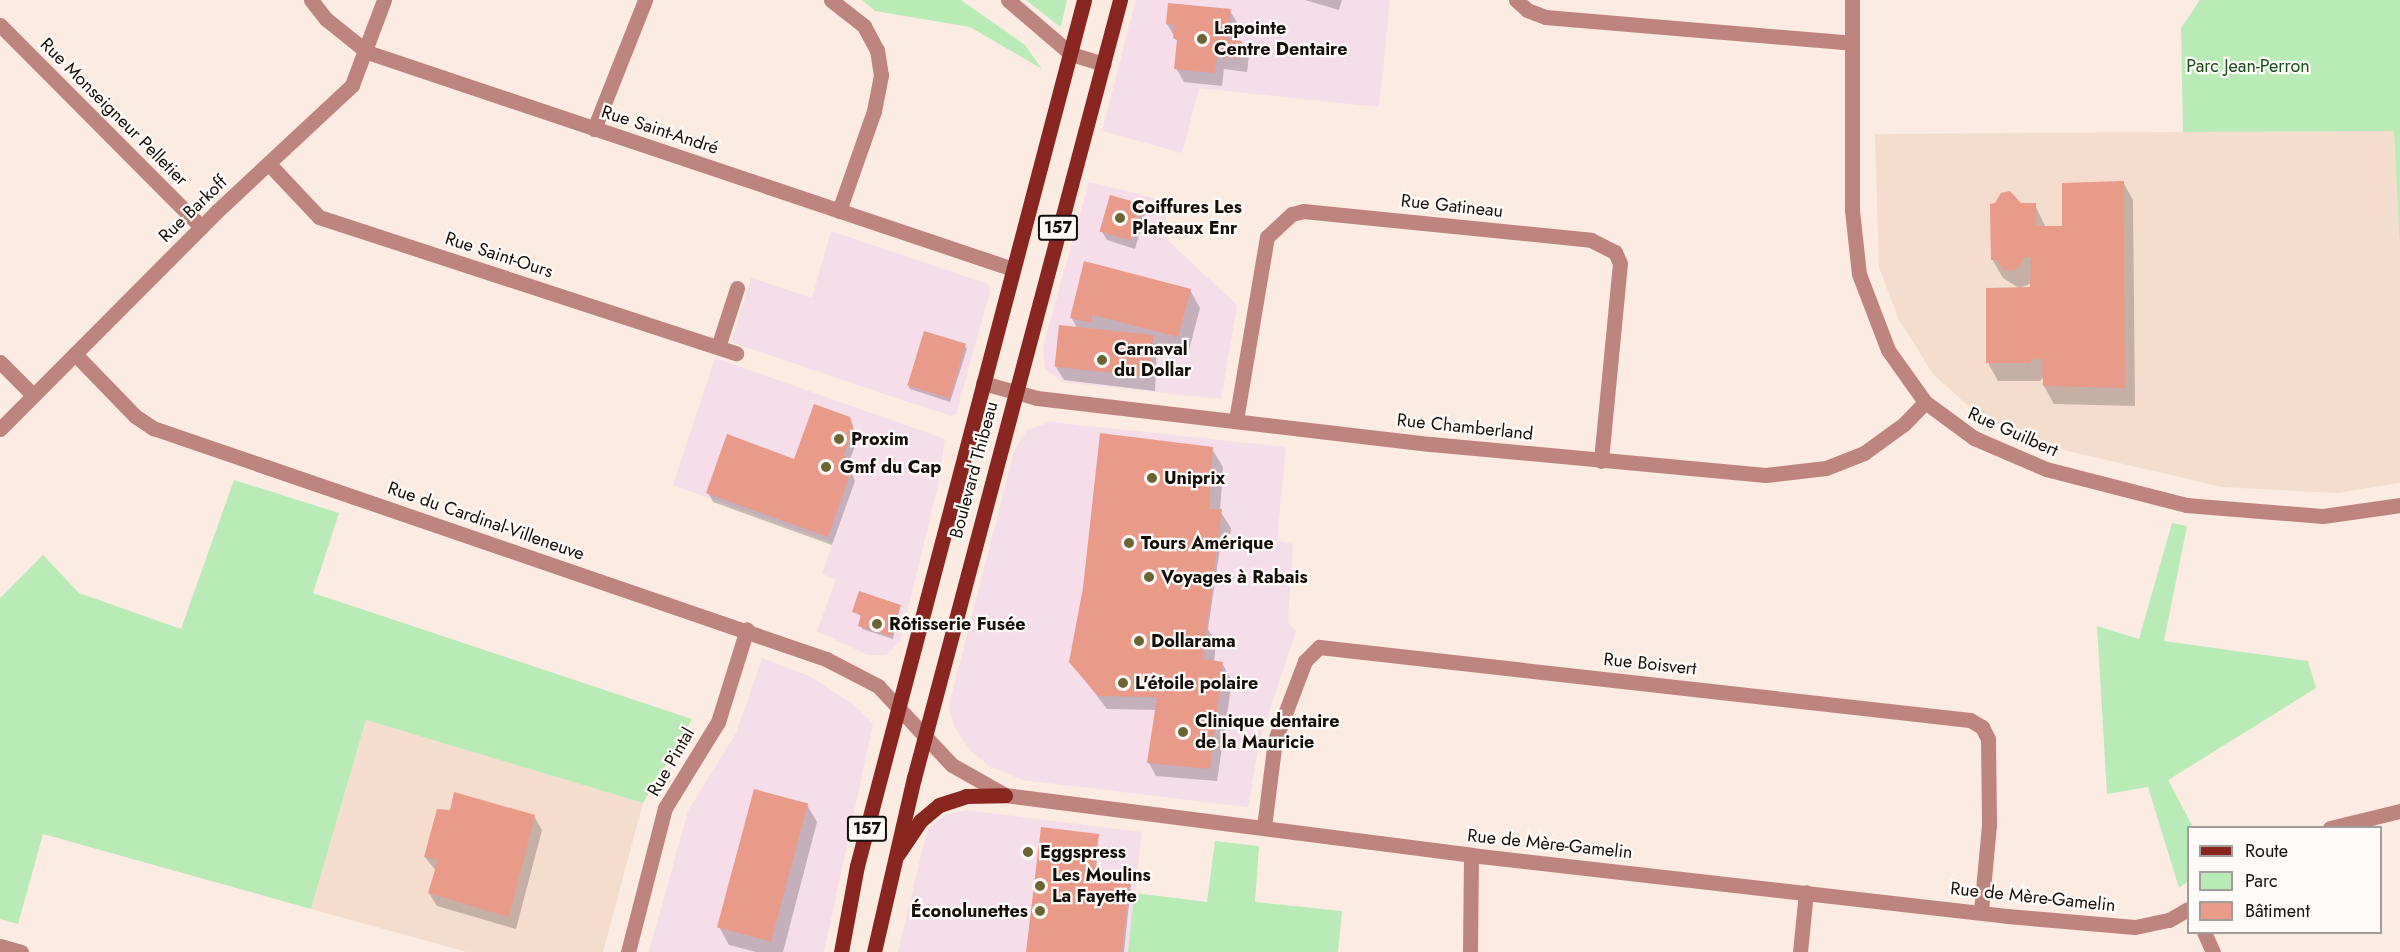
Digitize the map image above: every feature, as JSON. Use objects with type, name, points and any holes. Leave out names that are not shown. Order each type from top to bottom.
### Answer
[{"type":"main road","name":"Boulevard Thibeau","points":[[841,952],[857,866],[1084,0]]},
{"type":"main road","name":"Boulevard Thibeau","points":[[874,952],[892,864],[1014,392],[1120,0]]},
{"type":"main road","points":[[892,864],[920,820],[939,805],[966,796],[1005,795]]},
{"type":"street","name":"Rue Saint-André","points":[[311,0],[326,18],[367,52],[1013,269]]},
{"type":"street","name":"Rue Barkoff","points":[[0,429],[201,227],[352,85],[367,52],[384,0]]},
{"type":"street","points":[[594,129],[645,0]]},
{"type":"street","points":[[831,0],[868,32],[877,50],[881,75],[874,111],[839,211]]},
{"type":"street","points":[[1008,0],[1071,54],[1103,64]]},
{"type":"street","points":[[1516,0],[1527,10],[1545,17],[1852,44]]},
{"type":"street","name":"Rue Guilbert","points":[[1852,0],[1852,210],[1859,274],[1885,344],[1902,374],[1925,402],[1952,425],[2019,459],[2075,479],[2186,505],[2323,516],[2400,506]]},
{"type":"street","name":"Rue Monseigneur Pelletier","points":[[0,25],[201,227]]},
{"type":"street","name":"Rue Saint-Ours","points":[[269,164],[319,217],[736,353]]},
{"type":"street","name":"Rue Gatineau","points":[[1236,420],[1267,237],[1292,214],[1303,211],[1591,240],[1615,252],[1620,263],[1601,461]]},
{"type":"street","points":[[718,347],[737,288]]},
{"type":"street","name":"Rue du Cardinal-Villeneuve","points":[[75,354],[135,416],[153,428],[747,629],[837,664],[878,686],[925,737]]},
{"type":"street","points":[[0,362],[33,395]]},
{"type":"street","name":"Rue Chamberland","points":[[983,383],[1037,398],[1601,461],[1749,474],[1804,472],[1864,453],[1904,424],[1925,402]]},
{"type":"street","name":"Rue Pintal","points":[[628,952],[666,808],[718,722],[747,629]]},
{"type":"street","name":"Rue Boisvert","points":[[1264,827],[1275,740],[1305,661],[1319,647],[1971,720],[1982,727],[1989,739],[1989,825],[1982,911]]},
{"type":"street","name":"Rue de Mère-Gamelin","points":[[925,737],[966,775],[1005,795],[1471,855],[2126,927],[2169,920],[2187,910]]},
{"type":"street","points":[[2339,826],[2400,812]]},
{"type":"street","points":[[1470,952],[1471,855]]},
{"type":"street","points":[[1800,952],[1806,892]]},
{"type":"street","points":[[2204,934],[2212,952]]},
{"type":"street","points":[[0,946],[21,952]]},
{"type":"shaded area","points":[[1136,0],[1390,0],[1379,107],[1199,88],[1182,153],[1102,131]]},
{"type":"shaded area","points":[[2394,131],[2400,253],[2400,483],[2336,493],[2222,487],[2042,445],[1975,412],[1933,374],[1899,320],[1879,267],[1875,134]]},
{"type":"shaded area","points":[[1089,182],[1170,202],[1162,235],[1237,305],[1221,399],[1062,382],[1045,369],[1043,347]]},
{"type":"shaded area","points":[[831,231],[988,284],[990,291],[956,414],[952,416],[731,342],[751,278],[812,298]]},
{"type":"shaded area","points":[[715,358],[945,439],[938,486],[900,641],[886,655],[868,655],[817,631],[836,579],[822,574],[833,543],[673,485]]},
{"type":"shaded area","points":[[1050,422],[1286,447],[1277,541],[1293,544],[1288,623],[1296,631],[1260,739],[1248,807],[1022,780],[988,765],[971,751],[955,728],[949,709],[951,698],[1014,451],[1027,430]]},
{"type":"shaded area","points":[[762,658],[809,676],[854,705],[873,724],[824,952],[649,952],[688,811],[736,733]]},
{"type":"shaded area","points":[[366,720],[643,803],[603,952],[467,952],[311,909]]},
{"type":"shaded area","points":[[967,810],[1142,832],[1128,952],[898,952],[927,830],[945,815]]},
{"type":"green space","points":[[862,0],[961,0],[1025,45],[1042,69],[970,27],[875,11]]},
{"type":"green space","points":[[1026,0],[1067,0],[1061,26],[1059,26]]},
{"type":"green space","name":"Parc Jean-Perron","points":[[2200,0],[2400,0],[2400,252],[2394,131],[2183,132],[2181,28]]},
{"type":"green space","points":[[234,480],[339,513],[313,593],[692,719],[643,803],[366,720],[311,909],[43,834],[18,924],[0,919],[0,598],[43,555],[79,593],[181,629]]},
{"type":"green space","points":[[2172,523],[2187,526],[2164,641],[2308,661],[2316,688],[2168,780],[2192,826],[2187,826],[2187,882],[2179,888],[2148,787],[2107,794],[2097,626],[2139,639]]},
{"type":"green space","points":[[1215,841],[1259,846],[1255,902],[1342,911],[1338,952],[1128,952],[1134,893],[1207,902]]},
{"type":"building","name":"Lapointe Centre Dentaire","points":[[1168,3],[1231,9],[1228,39],[1242,41],[1240,59],[1217,56],[1215,73],[1174,69],[1177,40],[1173,38],[1175,25],[1166,24]]},
{"type":"building","points":[[2124,181],[2125,388],[2043,386],[2042,359],[2031,359],[2031,363],[1986,363],[1986,288],[2030,287],[2031,257],[2023,258],[2020,266],[2013,271],[2004,270],[1996,260],[1991,260],[1990,204],[1995,203],[2001,193],[2010,191],[2021,203],[2036,203],[2036,226],[2062,226],[2062,183]]},
{"type":"building","name":"Coiffures Les Plateaux Enr","points":[[1110,195],[1141,204],[1130,240],[1100,232]]},
{"type":"building","points":[[1084,261],[1191,289],[1178,337],[1093,315],[1091,323],[1070,318]]},
{"type":"building","points":[[1059,325],[1153,335],[1149,377],[1055,367]]},
{"type":"building","points":[[924,331],[966,344],[949,398],[907,386]]},
{"type":"building","points":[[814,404],[850,417],[854,430],[844,454],[851,471],[828,537],[706,493],[727,434],[794,459]]},
{"type":"building","points":[[1100,433],[1213,447],[1209,509],[1222,509],[1203,659],[1223,662],[1210,769],[1147,763],[1157,697],[1098,696],[1069,662],[1083,588]]},
{"type":"building","points":[[859,591],[901,605],[891,636],[858,626],[861,615],[852,612]]},
{"type":"building","points":[[754,789],[808,803],[771,942],[717,927]]},
{"type":"building","points":[[454,792],[535,815],[509,917],[428,893],[438,860],[424,857],[437,809],[450,810]]},
{"type":"building","points":[[1041,827],[1099,834],[1094,875],[1130,879],[1122,952],[1026,952]]},
{"type":"place","name":"Lapointe Centre Dentaire","points":[[1202,39]]},
{"type":"place","name":"Coiffures Les Plateaux Enr","points":[[1120,218]]},
{"type":"place","name":"Carnaval du Dollar","points":[[1102,360]]},
{"type":"place","name":"Proxim","points":[[839,439]]},
{"type":"place","name":"Gmf du Cap","points":[[826,467]]},
{"type":"place","name":"Uniprix","points":[[1152,478]]},
{"type":"place","name":"Tours Amérique","points":[[1129,543]]},
{"type":"place","name":"Voyages à Rabais","points":[[1149,577]]},
{"type":"place","name":"Rôtisserie Fusée","points":[[877,624]]},
{"type":"place","name":"Dollarama","points":[[1139,641]]},
{"type":"place","name":"L'étoile polaire","points":[[1123,683]]},
{"type":"place","name":"Clinique dentaire de la Mauricie","points":[[1183,732]]},
{"type":"place","name":"Eggspress","points":[[1028,852]]},
{"type":"place","name":"Les Moulins La Fayette","points":[[1040,886]]},
{"type":"place","name":"Éconolunettes","points":[[1040,911]]}]
